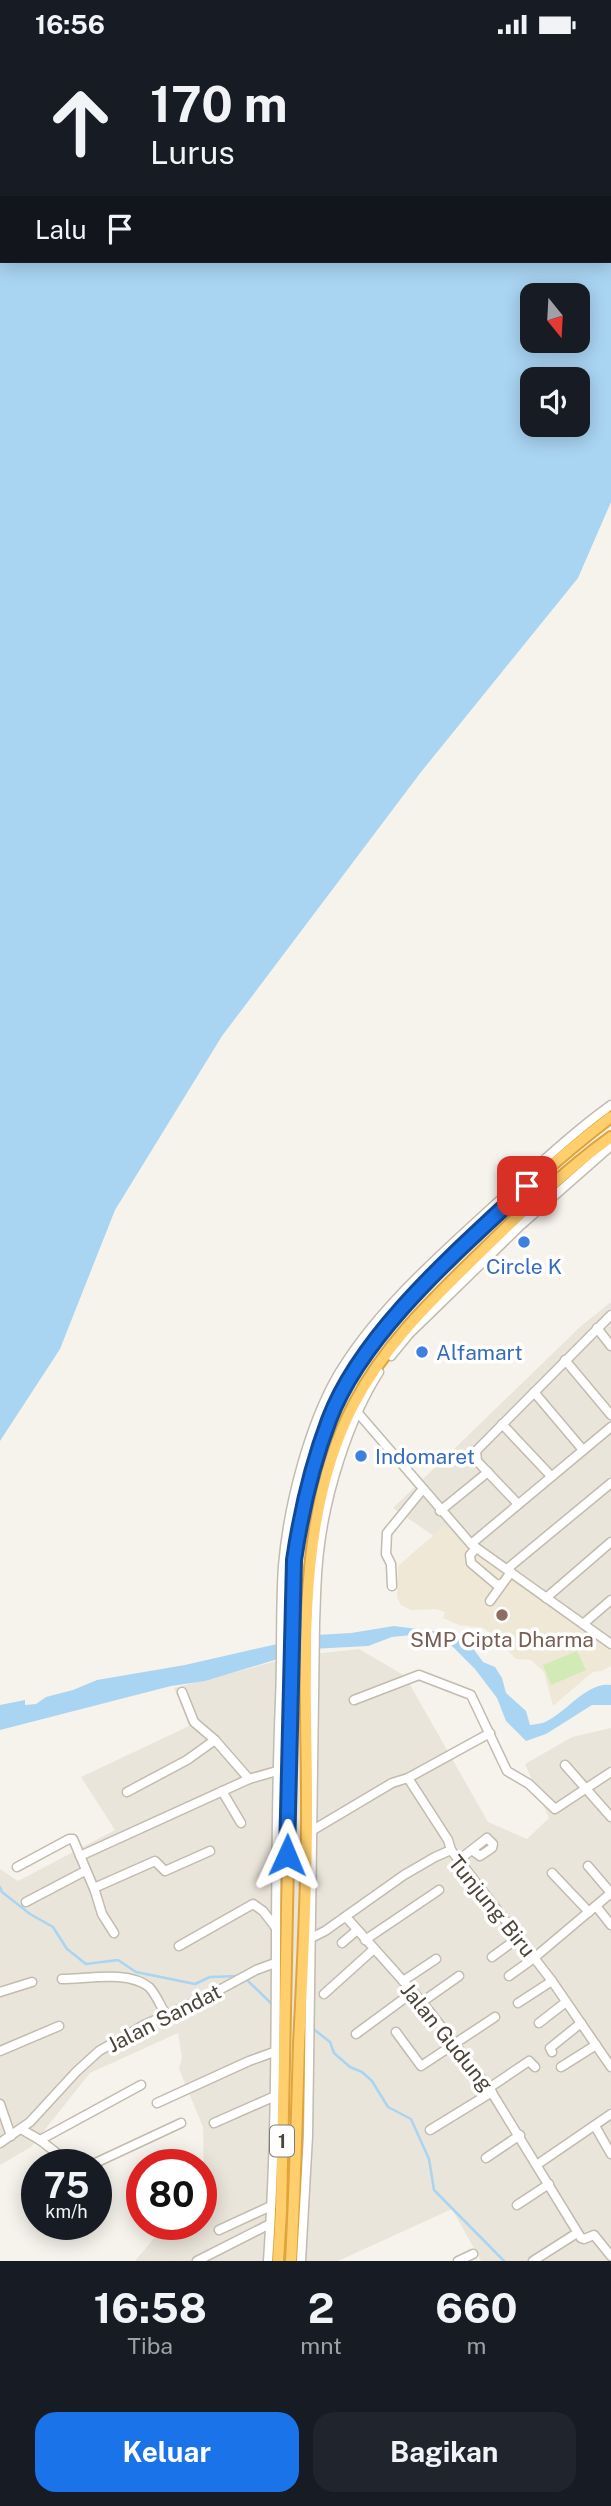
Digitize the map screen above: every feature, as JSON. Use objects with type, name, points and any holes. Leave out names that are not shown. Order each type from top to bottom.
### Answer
[{"type":"highway","name":"1","points":[[278,2261],[276,2209],[283,1756],[289,1720],[287,1628],[306,1475],[344,1388],[394,1315],[459,1244],[611,1117]]},
{"type":"highway","name":"1","points":[[291,2261],[308,1940],[306,1721],[311,1664],[310,1563],[316,1523],[338,1442],[353,1406],[376,1366],[403,1329],[473,1266],[562,1175],[611,1137]]},
{"type":"highway","points":[[289,1720],[300,1711],[306,1721]]},
{"type":"highway","points":[[276,2209],[294,2212]]},
{"type":"street","points":[[459,1244],[539,1163],[611,1105]]},
{"type":"street","points":[[311,1624],[319,1552],[341,1456],[377,1375],[409,1334],[473,1266],[611,1146]]},
{"type":"street","points":[[518,1504],[475,1455],[502,1424],[611,1315]]},
{"type":"street","points":[[597,1328],[611,1346]]},
{"type":"street","points":[[565,1360],[611,1415]]},
{"type":"street","points":[[534,1392],[583,1450]]},
{"type":"street","points":[[358,1413],[440,1511],[474,1546],[611,1644]]},
{"type":"street","points":[[502,1424],[551,1476]]},
{"type":"street","points":[[501,1584],[497,1585],[471,1563],[470,1555],[474,1546],[518,1504],[611,1427]]},
{"type":"street","points":[[440,1511],[488,1472]]},
{"type":"street","points":[[490,1601],[509,1570],[611,1483]]},
{"type":"street","points":[[392,1587],[391,1564],[386,1553],[387,1533],[422,1490]]},
{"type":"street","points":[[546,1598],[611,1542]]},
{"type":"street","points":[[583,1624],[611,1600]]},
{"type":"street","points":[[308,1940],[313,1830],[311,1664]]},
{"type":"street","points":[[280,2001],[275,1963],[277,1771],[283,1756],[286,1667]]},
{"type":"street","points":[[354,1700],[413,1676],[422,1675],[471,1695],[507,1771],[529,1784],[552,1808],[558,1808],[611,1772]]},
{"type":"street","points":[[182,1692],[194,1722],[215,1740],[249,1779]]},
{"type":"street","points":[[313,1830],[392,1783],[408,1778],[490,1733]]},
{"type":"street","points":[[127,1793],[187,1760],[215,1740]]},
{"type":"street","points":[[565,1765],[611,1817]]},
{"type":"street","points":[[80,1856],[249,1779],[277,1771]]},
{"type":"street","points":[[408,1778],[452,1850]]},
{"type":"street","points":[[222,1791],[241,1823]]},
{"type":"street","points":[[17,1867],[73,1839],[94,1888],[100,1910],[114,1933]]},
{"type":"street","name":"Tunjung Biru","points":[[308,1940],[346,1917],[404,1875],[452,1850],[552,1981],[611,2067]]},
{"type":"street","points":[[460,1859],[472,1850]]},
{"type":"street","points":[[94,1888],[155,1861],[162,1871],[165,1871],[210,1851]]},
{"type":"street","points":[[509,1976],[611,1893],[589,1866]]},
{"type":"street","points":[[26,1902],[85,1871]]},
{"type":"street","points":[[552,1873],[611,1925]]},
{"type":"street","points":[[365,1940],[439,1890]]},
{"type":"street","points":[[179,1946],[253,1904],[263,1911],[276,1930]]},
{"type":"street","name":"Jalan Gudung","points":[[346,1917],[413,1992],[490,2090],[578,2233]]},
{"type":"street","points":[[342,1943],[356,1931]]},
{"type":"street","points":[[492,1957],[518,1938]]},
{"type":"street","points":[[324,1993],[374,1949]]},
{"type":"street","points":[[403,1981],[436,1959]]},
{"type":"street","name":"Jalan Sandat","points":[[0,2143],[21,2129],[99,2052],[144,2025],[275,1963]]},
{"type":"street","points":[[422,2003],[458,1976]]},
{"type":"street","points":[[62,1979],[120,1977],[135,1980],[148,1987],[166,2015]]},
{"type":"street","points":[[518,2003],[552,1981]]},
{"type":"street","points":[[0,1992],[32,1982]]},
{"type":"street","points":[[356,2034],[413,1992]]},
{"type":"street","points":[[539,2023],[566,2002]]},
{"type":"street","points":[[396,2032],[421,2066],[495,2017]]},
{"type":"street","points":[[268,2261],[270,2224],[276,2209],[273,2097],[274,2052],[279,2020]]},
{"type":"street","points":[[552,2052],[550,2048],[581,2023]]},
{"type":"street","points":[[0,2051],[59,2026]]},
{"type":"street","points":[[301,2261],[308,2136],[304,2028]]},
{"type":"street","points":[[561,2067],[596,2045]]},
{"type":"street","points":[[157,2103],[274,2052]]},
{"type":"street","points":[[430,2130],[529,2061],[535,2067]]},
{"type":"street","points":[[40,2140],[141,2085]]},
{"type":"street","points":[[214,2123],[273,2097]]},
{"type":"street","points":[[0,2104],[11,2136]]},
{"type":"street","points":[[537,2164],[611,2114]]},
{"type":"street","points":[[112,2155],[181,2123]]},
{"type":"street","points":[[595,2126],[611,2154]]},
{"type":"street","points":[[21,2129],[52,2149]]},
{"type":"street","points":[[486,2158],[520,2135]]},
{"type":"street","points":[[517,2205],[549,2184]]},
{"type":"street","points":[[219,2230],[276,2209]]},
{"type":"street","points":[[197,2261],[270,2224]]},
{"type":"street","points":[[533,2261],[578,2233],[584,2239],[594,2235],[611,2257],[607,2261]]},
{"type":"street","points":[[458,2261],[473,2254]]},
{"type":"shaded area","points":[[611,1302],[611,1650],[507,1586],[393,1508],[581,1326]]},
{"type":"shaded area","name":"SMP Cipta Dharma","points":[[445,1525],[469,1550],[611,1651],[611,1666],[593,1672],[553,1706],[544,1672],[531,1660],[516,1659],[484,1628],[459,1625],[443,1618],[445,1612],[435,1609],[411,1610],[401,1605],[397,1597],[398,1566]]},
{"type":"shaded area","points":[[359,1649],[405,1676],[488,1822],[527,1839],[549,1818],[525,1764],[572,1737],[611,1728],[611,2261],[481,2261],[452,2209],[338,2261],[135,2261],[153,2240],[217,2240],[217,2149],[203,2149],[203,2127],[179,2069],[182,2058],[178,2033],[90,2073],[31,2147],[21,2149],[21,2153],[0,2165],[0,1869],[18,1881],[115,1830],[81,1777],[189,1726],[174,1688],[296,1656]]},
{"type":"green space","points":[[577,1651],[586,1670],[551,1685],[543,1665]]},
{"type":"water","points":[[0,263],[611,263],[611,502],[578,578],[421,772],[222,1036],[115,1210],[60,1349],[0,1441]]},
{"type":"water","points":[[394,1626],[448,1633],[469,1643],[483,1662],[495,1667],[502,1678],[506,1693],[526,1711],[530,1725],[547,1721],[586,1692],[602,1685],[611,1685],[611,1705],[592,1705],[546,1734],[526,1741],[506,1721],[497,1698],[475,1669],[450,1644],[411,1635],[392,1637],[368,1646],[311,1649],[205,1681],[171,1686],[0,1730],[0,1705],[25,1700],[25,1705],[36,1704],[46,1697],[97,1680],[185,1665],[317,1635]]},
{"type":"waterway","points":[[0,1887],[2,1892],[30,1914],[53,1927],[67,1949],[86,1964],[118,1960],[136,1972],[195,1984],[210,1977],[239,1976]]},
{"type":"waterway","points":[[248,1981],[275,2007]]},
{"type":"waterway","points":[[311,2027],[330,2042],[334,2053],[372,2081],[388,2107],[411,2119],[429,2159],[434,2190],[504,2261]]},
{"type":"place","name":"Circle K","points":[[524,1242]]},
{"type":"place","name":"Alfamart","points":[[422,1352]]},
{"type":"place","name":"Indomaret","points":[[361,1456]]},
{"type":"place","name":"SMP Cipta Dharma","points":[[502,1615]]},
{"type":"route","points":[[287,1855],[294,1560],[300,1519],[329,1419],[367,1351],[394,1315],[527,1186]]}]
